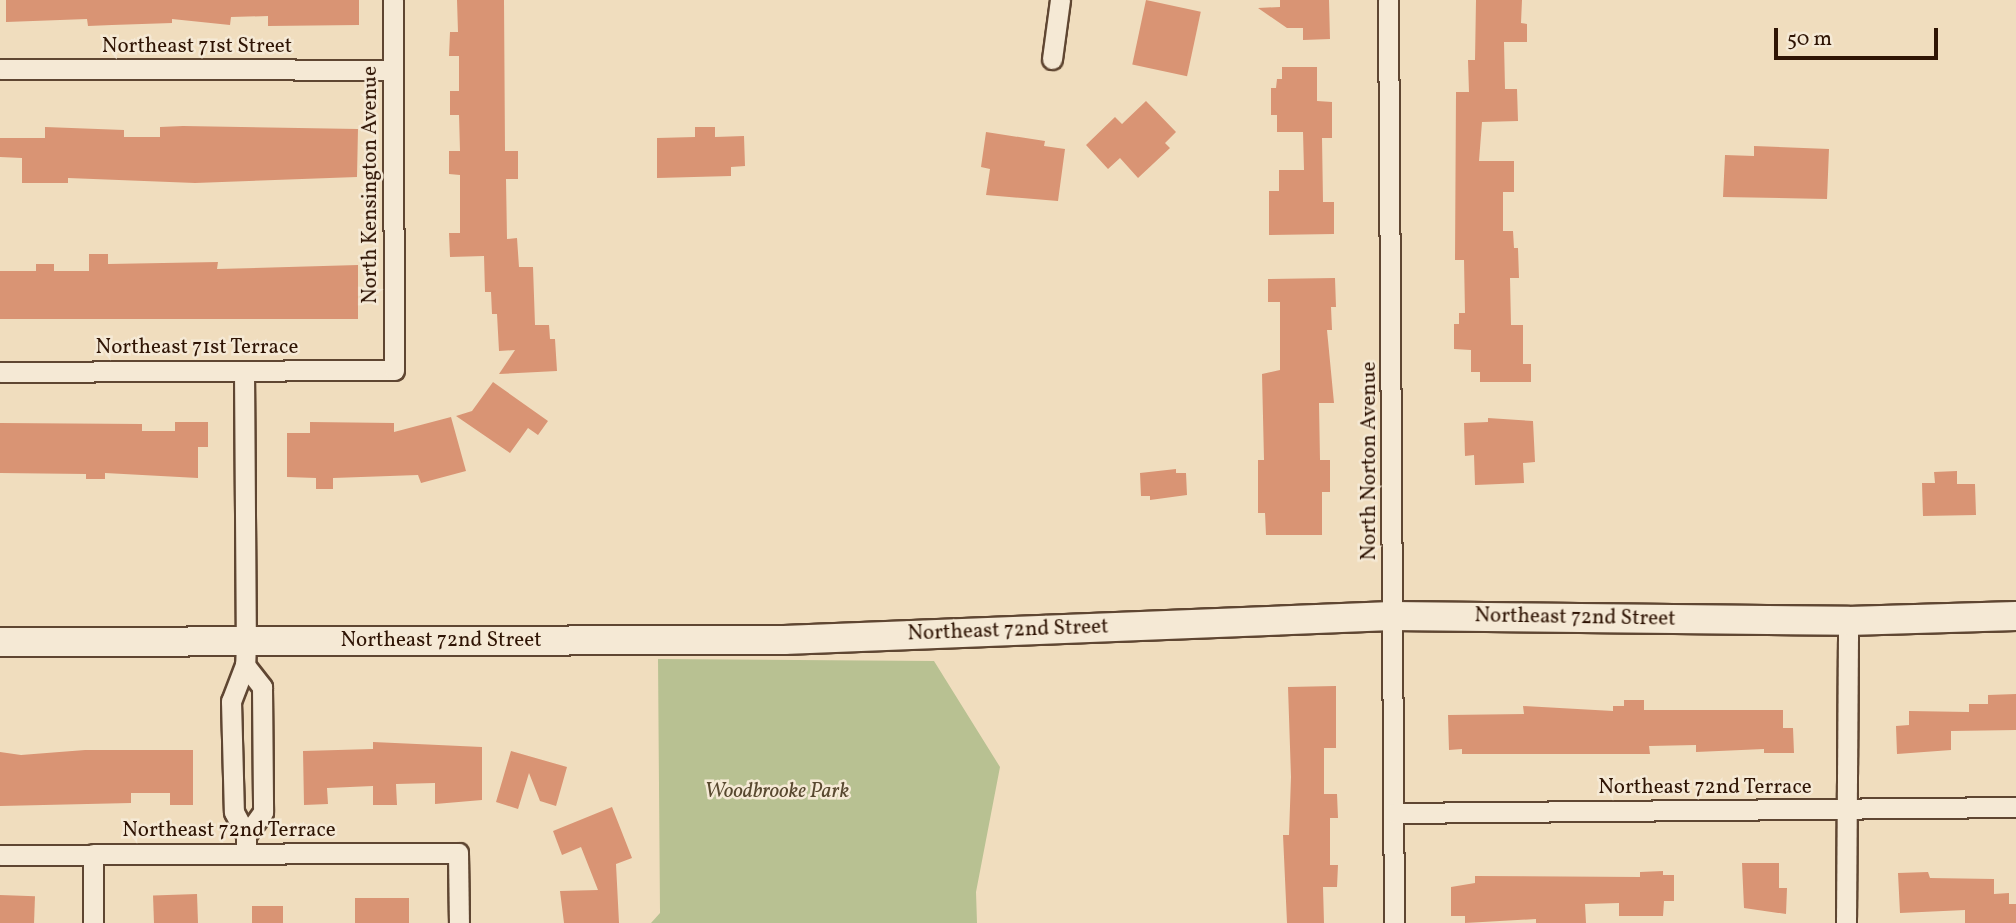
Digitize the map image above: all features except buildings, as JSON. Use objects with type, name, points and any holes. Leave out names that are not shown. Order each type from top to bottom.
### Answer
[{"type":"main road","name":"Northeast 72nd Street","points":[[0,642],[245,654],[784,640],[1392,616],[1849,621],[2016,616]]},
{"type":"street","name":"North Kensington Avenue","points":[[393,0],[394,370]]},
{"type":"street","points":[[1052,59],[1060,0]]},
{"type":"street","name":"North Norton Avenue","points":[[1388,0],[1394,923]]},
{"type":"street","name":"Northeast 71st Street","points":[[0,69],[393,70]]},
{"type":"street","name":"Northeast 71st Terrace","points":[[0,372],[394,370]]},
{"type":"street","points":[[244,371],[245,654],[232,701],[234,812],[246,844]]},
{"type":"street","points":[[1846,923],[1849,621]]},
{"type":"street","points":[[245,654],[261,687],[263,812],[246,844]]},
{"type":"street","name":"Northeast 72nd Terrace","points":[[1394,813],[1849,811],[2016,807]]},
{"type":"street","name":"Northeast 72nd Terrace","points":[[0,855],[93,854],[246,844],[458,853],[459,923]]},
{"type":"street","points":[[93,854],[93,923]]},
{"type":"green space","name":"Woodbrooke Park","points":[[658,659],[934,661],[1000,767],[976,892],[977,923],[651,923],[660,913]]}]
